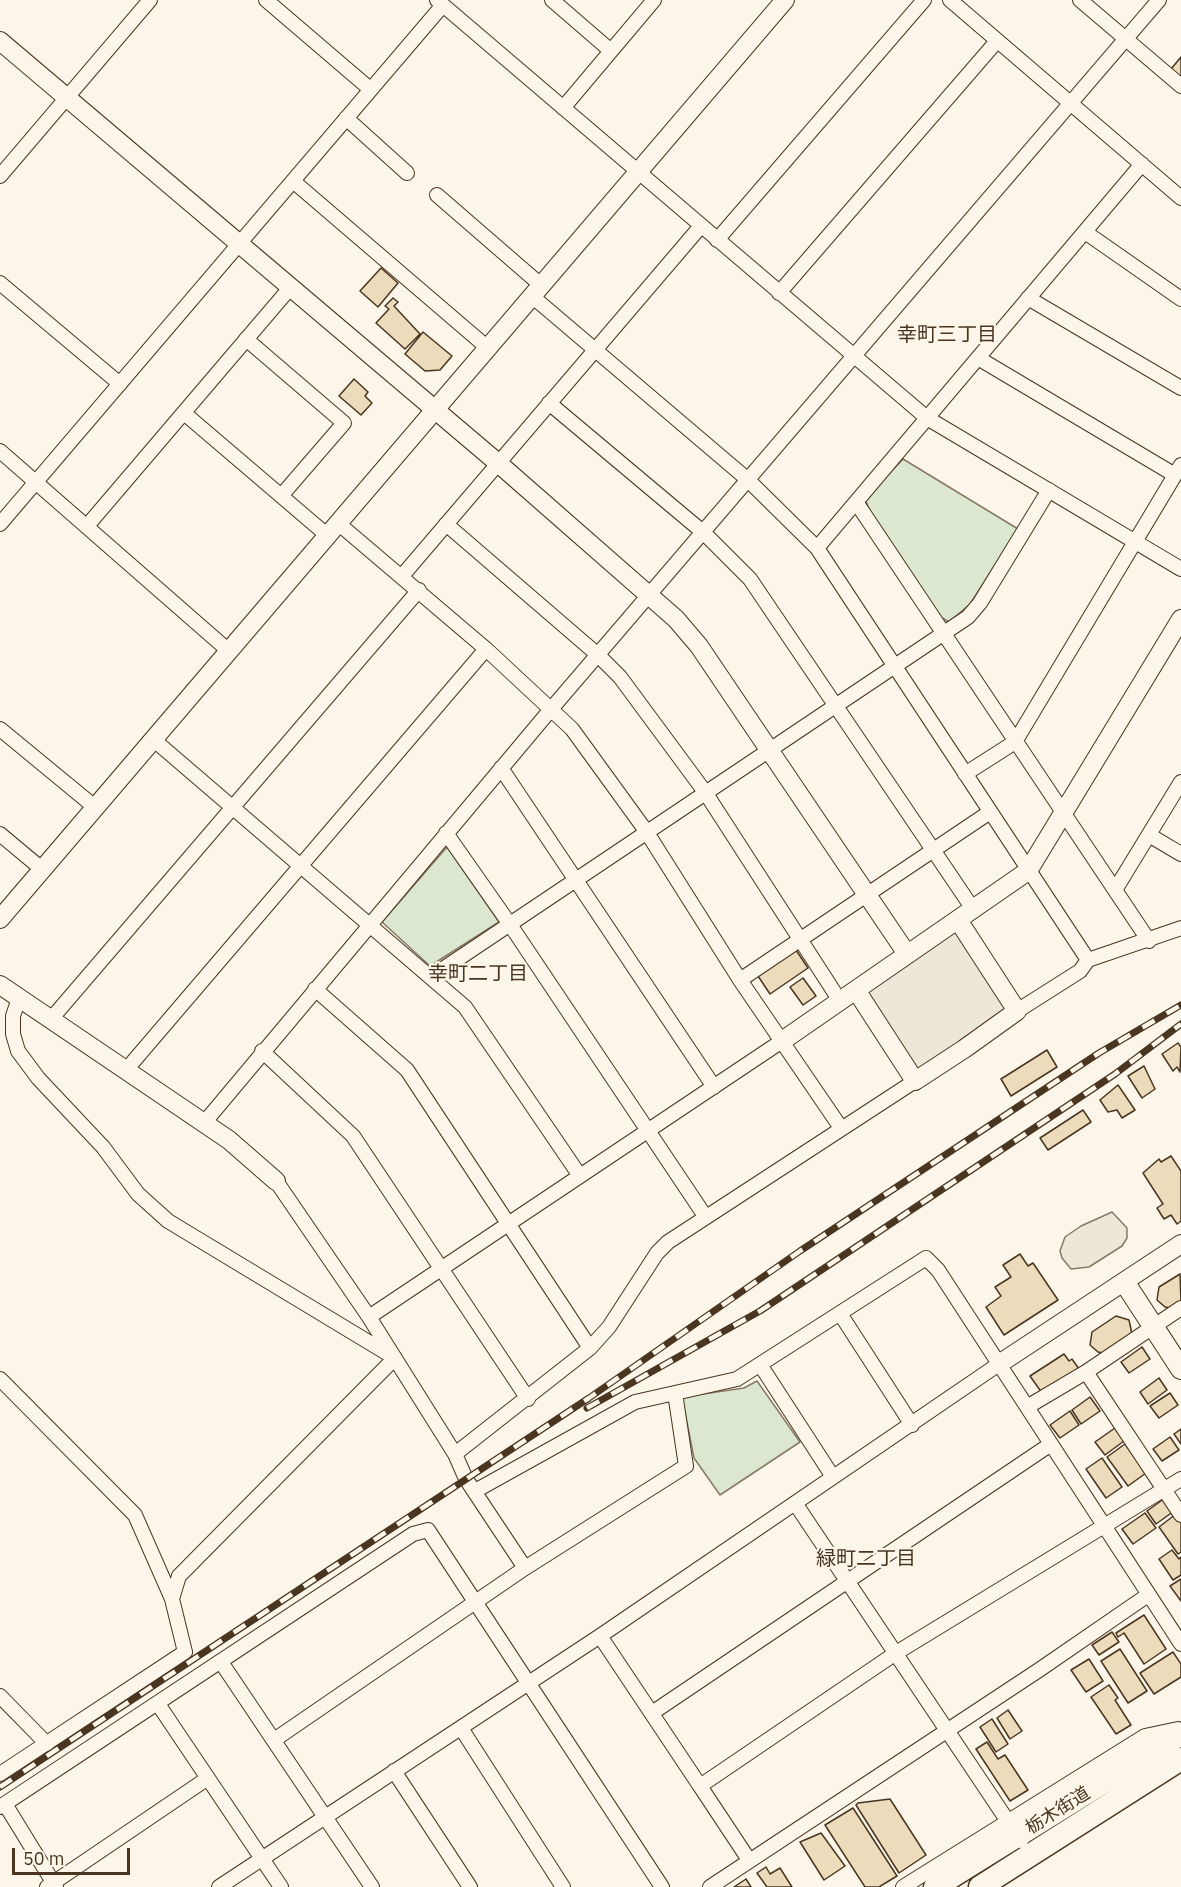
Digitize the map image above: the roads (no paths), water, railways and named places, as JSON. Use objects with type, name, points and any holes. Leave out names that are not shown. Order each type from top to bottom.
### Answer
[{"type":"main road","points":[[1125,1283],[1181,1370]]},
{"type":"main road","name":"栃木街道","points":[[935,1887],[1013,1829],[1181,1734]]},
{"type":"main road","name":"栃木街道","points":[[980,1887],[1181,1759]]},
{"type":"street","points":[[0,176],[150,0]]},
{"type":"street","points":[[266,0],[370,89]]},
{"type":"street","points":[[552,0],[611,51]]},
{"type":"street","points":[[563,108],[654,0]]},
{"type":"street","points":[[0,919],[785,0]]},
{"type":"street","points":[[717,240],[924,0]]},
{"type":"street","points":[[950,0],[1181,198]]},
{"type":"street","points":[[1080,0],[1181,86]]},
{"type":"street","points":[[204,1123],[501,768],[741,490],[747,478],[1159,0]]},
{"type":"street","points":[[0,524],[240,245],[440,2],[927,418],[1181,569]]},
{"type":"street","points":[[0,41],[498,463],[650,595],[699,646],[907,954]]},
{"type":"street","points":[[779,293],[997,41]]},
{"type":"street","points":[[346,118],[407,172]]},
{"type":"street","points":[[817,548],[1142,164]]},
{"type":"street","points":[[293,181],[489,349]]},
{"type":"street","points":[[437,195],[537,291],[594,350],[747,478],[817,548],[1088,960]]},
{"type":"street","points":[[402,576],[701,226]]},
{"type":"street","points":[[1085,232],[1181,299]]},
{"type":"street","points":[[0,283],[120,384]]},
{"type":"street","points":[[87,526],[290,288]]},
{"type":"street","points":[[1028,298],[1181,388]]},
{"type":"street","points":[[246,339],[344,423],[281,496]]},
{"type":"street","points":[[965,774],[1016,742],[1178,470],[978,358]]},
{"type":"street","points":[[549,403],[704,533],[750,579],[933,850],[1017,1011]]},
{"type":"street","points":[[184,413],[281,496],[402,576],[552,708],[596,760],[646,831],[740,980],[841,1128]]},
{"type":"street","points":[[0,451],[230,652]]},
{"type":"street","points":[[431,977],[968,617],[980,603],[1049,490]]},
{"type":"street","points":[[856,502],[1149,940]]},
{"type":"street","points":[[446,524],[598,655],[638,699],[705,792],[840,1001]]},
{"type":"street","points":[[52,1018],[418,590]]},
{"type":"street","points":[[369,1317],[714,1087],[1028,872],[1065,815],[1181,619]]},
{"type":"street","points":[[126,1070],[486,649]]},
{"type":"street","points":[[0,729],[96,808]]},
{"type":"street","points":[[154,740],[465,1007],[580,1176]]},
{"type":"street","points":[[501,768],[714,1087]]},
{"type":"street","points":[[1115,890],[1181,782]]},
{"type":"street","points":[[740,980],[990,812]]},
{"type":"street","points":[[446,833],[705,1216]]},
{"type":"street","points":[[0,834],[43,870]]},
{"type":"street","points":[[1149,835],[1181,854]]},
{"type":"street","points":[[455,1454],[528,1399],[590,1348],[609,1327],[657,1254],[668,1242],[1080,971],[1088,960],[1181,928]]},
{"type":"street","points":[[0,985],[52,1018],[204,1123],[250,1156],[276,1181],[369,1317],[455,1454],[475,1491],[525,1568]]},
{"type":"street","points":[[315,989],[407,1070],[590,1348]]},
{"type":"street","points":[[856,990],[915,1081]]},
{"type":"street","points":[[19,998],[13,1016],[13,1034],[18,1051],[38,1078],[102,1147],[138,1194],[168,1221],[395,1358]]},
{"type":"street","points":[[262,1051],[353,1136],[528,1399]]},
{"type":"street","points":[[219,1887],[600,1636],[999,1364],[1181,1245]]},
{"type":"street","points":[[475,1491],[635,1402],[737,1379],[841,1315],[926,1258],[938,1270],[1181,1644]]},
{"type":"street","points":[[1027,1407],[1086,1372],[1181,1308]]},
{"type":"street","points":[[841,1315],[912,1425]]},
{"type":"street","points":[[172,1599],[179,1576],[201,1550],[395,1358]]},
{"type":"street","points":[[761,1366],[834,1477]]},
{"type":"street","points":[[1086,1372],[1181,1515]]},
{"type":"street","points":[[0,1379],[135,1515],[172,1599],[185,1652],[0,1774]]},
{"type":"street","points":[[274,1740],[475,1601],[686,1466],[675,1393]]},
{"type":"street","points":[[652,1713],[1051,1444]]},
{"type":"street","points":[[700,1786],[896,1653],[1105,1528],[1181,1479]]},
{"type":"street","points":[[795,1503],[1030,1856]]},
{"type":"street","points":[[208,1778],[52,1886],[2,1806],[413,1534],[428,1530],[662,1887]]},
{"type":"street","points":[[710,1887],[1148,1595]]},
{"type":"street","points":[[600,1636],[749,1860]]},
{"type":"street","points":[[221,1662],[372,1887]]},
{"type":"street","points":[[0,1696],[47,1744]]},
{"type":"street","points":[[158,1704],[281,1887]]},
{"type":"street","points":[[460,1728],[563,1887]]},
{"type":"street","points":[[903,1887],[1013,1829],[1145,1736],[1181,1728]]},
{"type":"street","points":[[394,1771],[470,1887]]},
{"type":"railway","points":[[0,1787],[589,1398],[800,1251],[1099,1053],[1181,1005]]},
{"type":"railway","points":[[587,1408],[760,1311],[1115,1074],[1181,1024]]},
{"type":"district","name":"幸町三丁目","points":[[947,335]]},
{"type":"district","name":"幸町二丁目","points":[[478,974]]},
{"type":"district","name":"緑町二丁目","points":[[866,1559]]}]
